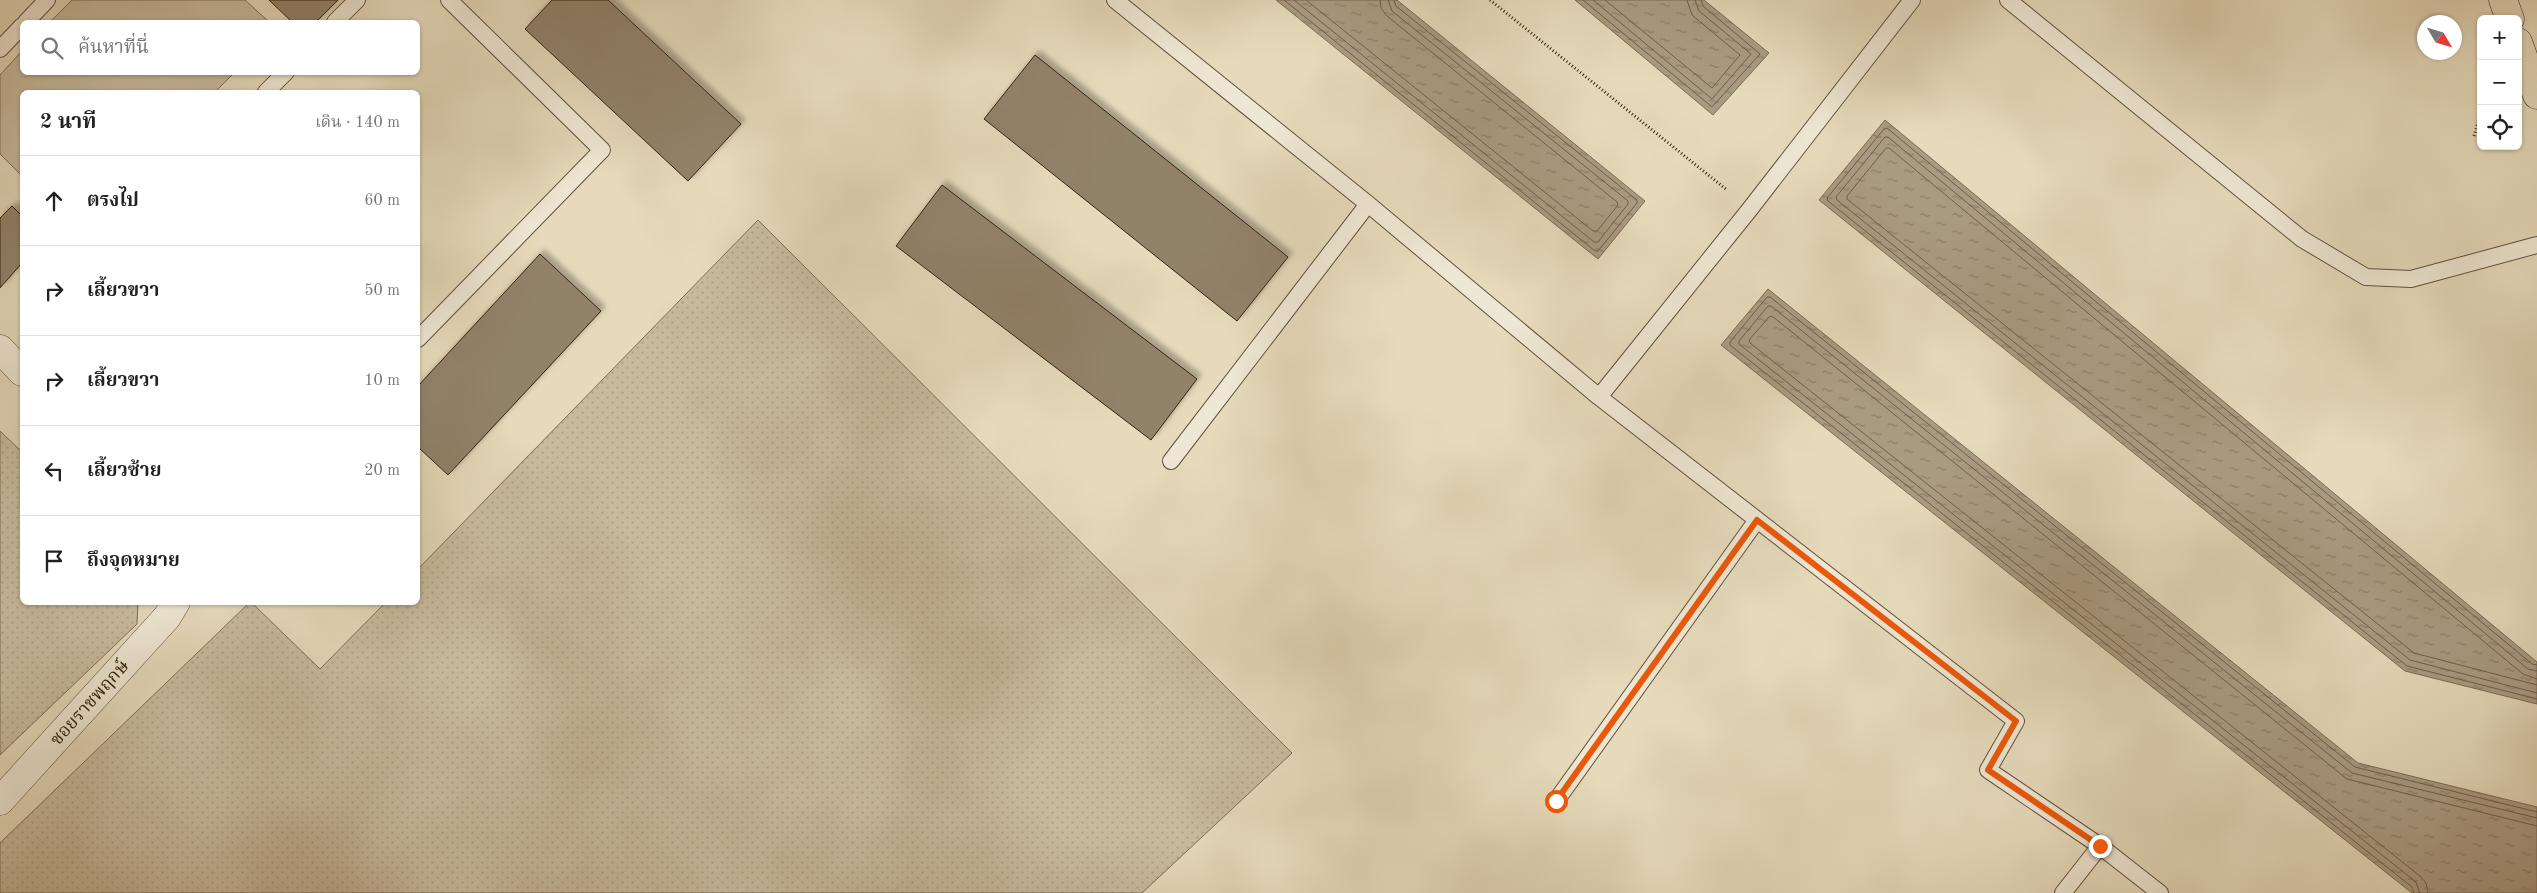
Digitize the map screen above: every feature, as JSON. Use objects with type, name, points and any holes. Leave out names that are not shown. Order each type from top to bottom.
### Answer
[{"type":"main road","points":[[2504,0],[2509,15]]},
{"type":"main road","points":[[2522,53],[2537,95]]},
{"type":"street","points":[[0,350],[20,370]]},
{"type":"street","name":"ซอยราชพฤกษ์","points":[[0,801],[160,624],[174,605]]},
{"type":"lane","points":[[28,20],[47,0]]},
{"type":"lane","points":[[337,20],[357,0]]},
{"type":"lane","points":[[420,337],[602,150],[449,0]]},
{"type":"lane","points":[[1114,0],[1368,204],[1598,397],[2016,721],[1988,770],[2100,846],[2160,893]]},
{"type":"lane","points":[[1598,397],[1750,209],[1912,0]]},
{"type":"lane","points":[[2008,0],[2302,238],[2366,277],[2411,279],[2537,245]]},
{"type":"lane","points":[[0,49],[20,28]]},
{"type":"lane","points":[[268,90],[283,75]]},
{"type":"lane","points":[[1171,461],[1368,204]]},
{"type":"lane","points":[[1556,801],[1757,520]]},
{"type":"lane","points":[[2063,893],[2100,846]]},
{"type":"path","points":[[1490,0],[1750,209]]},
{"type":"path","points":[[2477,126],[2474,136],[2477,135]]},
{"type":"shaded area","points":[[72,0],[245,0],[267,20],[52,20]]},
{"type":"shaded area","points":[[20,53],[20,75],[232,75],[217,90],[20,90],[20,174],[0,154],[0,75]]},
{"type":"shaded area","points":[[758,220],[1292,753],[1142,893],[0,893],[0,843],[247,605],[254,605],[320,669],[383,605],[420,605],[420,567]]},
{"type":"shaded area","points":[[0,431],[20,450],[20,605],[138,605],[137,624],[0,755]]},
{"type":"water","points":[[1276,0],[1397,0],[1645,201],[1598,259]]},
{"type":"water","points":[[1575,0],[1704,0],[1769,53],[1713,115]]},
{"type":"water","points":[[1885,120],[2537,662],[2537,704],[2405,671],[1819,200]]},
{"type":"water","points":[[1768,289],[2358,763],[2537,807],[2537,893],[2412,893],[1721,345]]},
{"type":"building","points":[[269,0],[338,0],[318,20],[290,20]]},
{"type":"building","points":[[552,0],[608,0],[741,124],[688,181],[525,29]]},
{"type":"building","points":[[1035,55],[1288,257],[1237,321],[984,119]]},
{"type":"building","points":[[942,185],[1197,379],[1151,440],[896,246]]},
{"type":"building","points":[[12,206],[20,214],[20,265],[0,288],[0,218]]},
{"type":"building","points":[[540,254],[601,311],[448,475],[420,449],[420,384]]},
{"type":"route","points":[[1556,801],[1757,520],[2016,721],[1988,770],[2100,846]]}]
